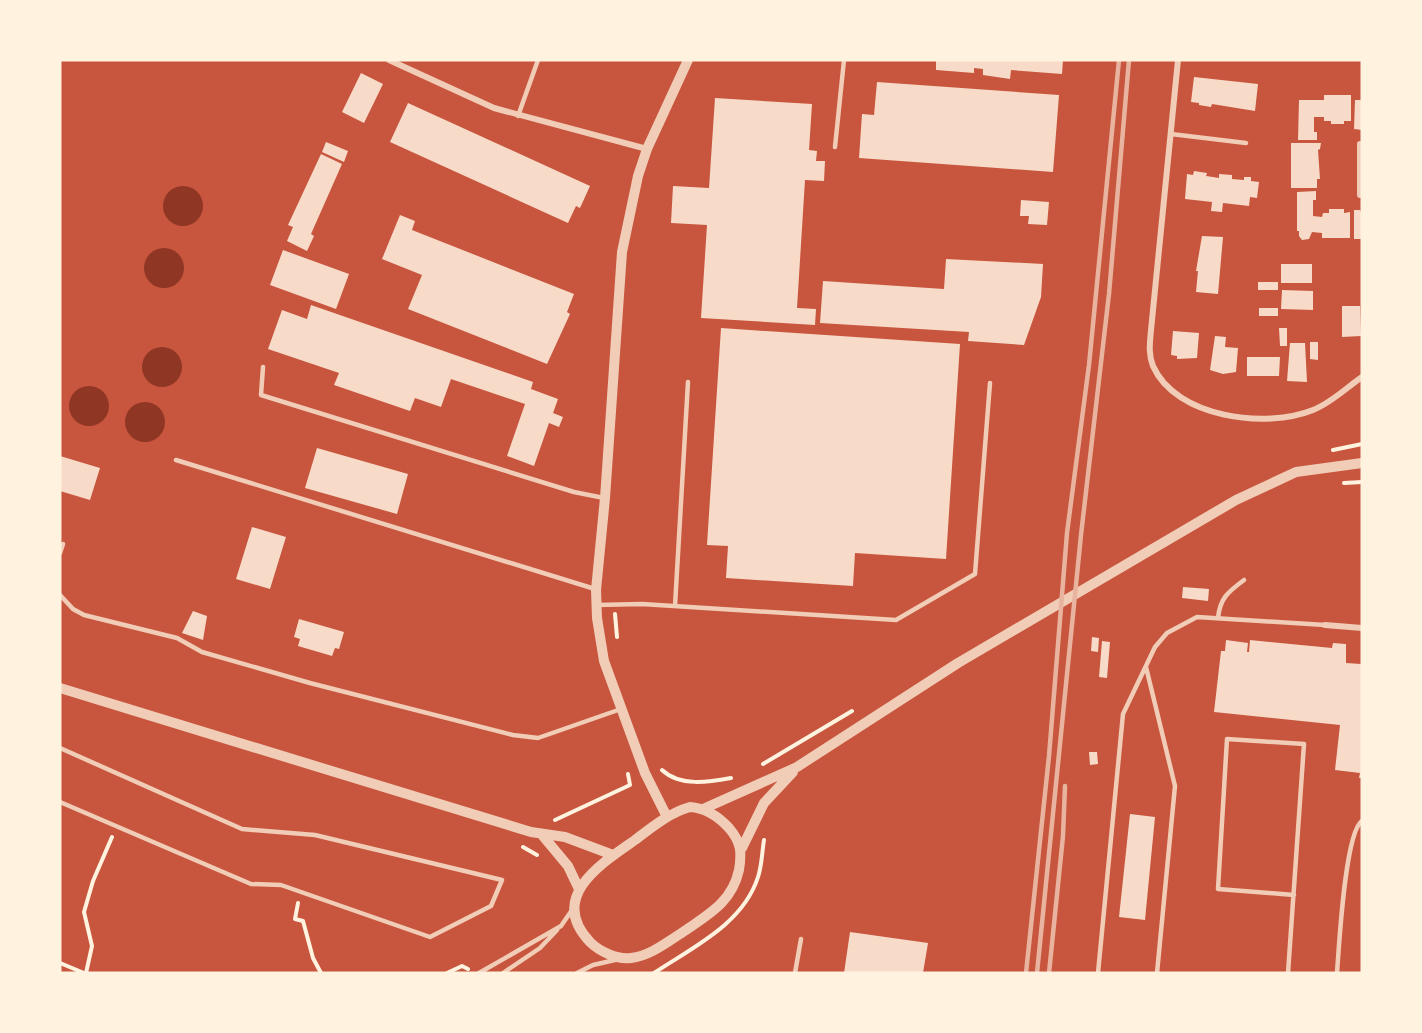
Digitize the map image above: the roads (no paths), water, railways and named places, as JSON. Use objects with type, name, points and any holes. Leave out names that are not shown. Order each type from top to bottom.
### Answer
[{"type":"street","points":[[389,60],[405,63],[494,108],[647,149]]},
{"type":"street","points":[[667,817],[645,773],[602,652],[596,590],[605,498],[622,252],[636,184],[647,149],[688,60]]},
{"type":"street","points":[[1178,60],[1149,351],[1153,366],[1178,395],[1203,410],[1229,415],[1280,417],[1312,410],[1362,377]]},
{"type":"street","points":[[1360,144],[1360,195]]},
{"type":"street","points":[[703,809],[797,767],[958,663],[1236,500],[1296,472],[1362,463]]},
{"type":"street","points":[[1325,625],[1362,628]]},
{"type":"street","points":[[60,688],[543,836],[565,837],[613,855]]},
{"type":"street","points":[[742,848],[724,823],[703,809],[690,807],[667,817],[590,873],[579,889],[575,903],[576,918],[588,940],[597,949],[627,959],[646,954],[663,945],[725,900],[734,889],[742,848],[764,803],[797,767]]},
{"type":"street","points":[[543,836],[568,866],[579,889]]},
{"type":"lane","points":[[518,116],[538,60]]},
{"type":"lane","points":[[835,147],[844,60]]},
{"type":"lane","points":[[1171,134],[1246,143]]},
{"type":"lane","points":[[263,367],[261,395],[574,492],[605,498]]},
{"type":"lane","points":[[675,606],[688,382]]},
{"type":"lane","points":[[596,606],[675,606],[896,620],[975,574],[990,383]]},
{"type":"lane","points":[[176,460],[596,590]]},
{"type":"lane","points":[[60,553],[63,544]]},
{"type":"lane","points":[[1218,618],[1219,604],[1224,594],[1244,580]]},
{"type":"lane","points":[[60,595],[73,609],[84,615],[177,638],[202,652],[310,683],[513,735],[538,738],[621,709]]},
{"type":"lane","points":[[1098,973],[1123,714],[1155,648],[1167,633],[1197,617],[1325,625]]},
{"type":"lane","points":[[1146,667],[1175,786],[1157,973]]},
{"type":"lane","points":[[1288,973],[1294,895],[1304,744],[1227,739],[1218,889],[1294,895]]},
{"type":"lane","points":[[60,748],[242,829],[315,835],[502,880],[490,906],[430,938],[281,885],[251,884],[60,802]]},
{"type":"lane","points":[[1337,973],[1349,847],[1355,827],[1362,821]]},
{"type":"lane","points":[[503,973],[540,948],[561,926],[575,903]]},
{"type":"lane","points":[[479,973],[561,926]]},
{"type":"lane","points":[[795,973],[801,939]]},
{"type":"lane","points":[[577,973],[593,965],[627,959]]},
{"type":"railway","points":[[1026,973],[1049,756],[1067,533],[1089,365],[1119,60]]},
{"type":"railway","points":[[1037,973],[1081,535],[1109,294],[1129,60]]},
{"type":"railway","points":[[1049,973],[1063,836],[1065,786]]}]
